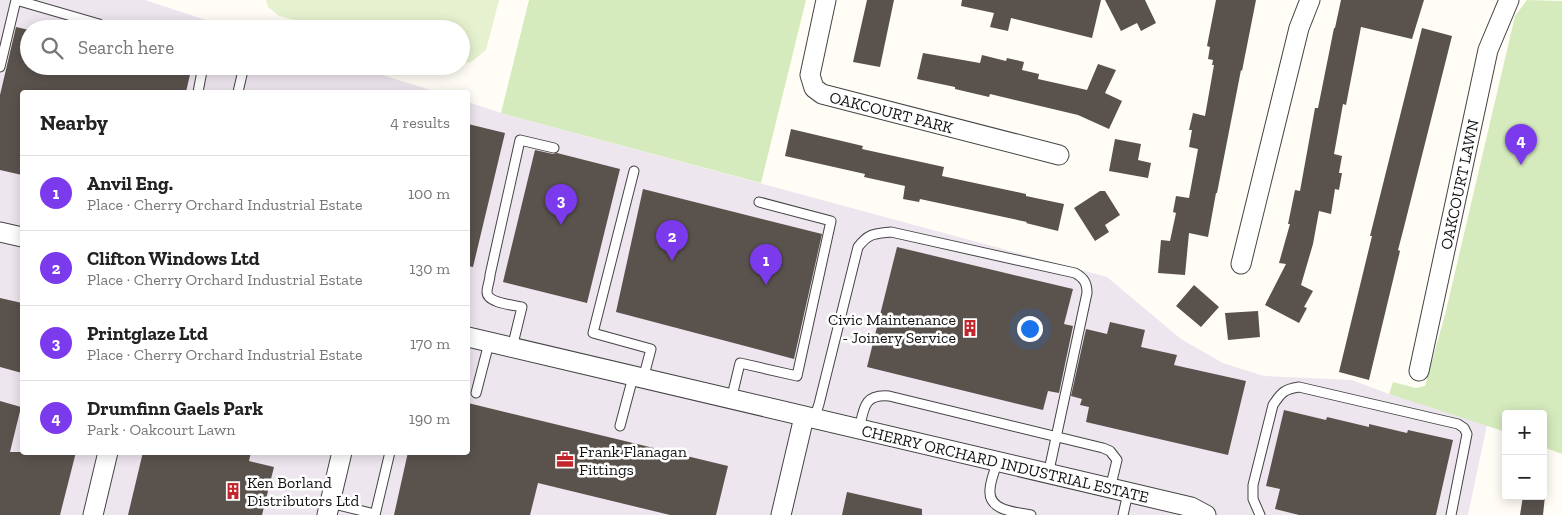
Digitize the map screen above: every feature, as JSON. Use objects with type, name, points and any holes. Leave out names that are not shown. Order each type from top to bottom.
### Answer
[{"type":"street","name":"OAKCOURT PARK","points":[[826,0],[810,75],[814,88],[822,94],[1059,155]]},
{"type":"street","points":[[1241,264],[1299,28],[1310,0]]},
{"type":"street","name":"OAKCOURT LAWN","points":[[1419,371],[1488,50],[1508,0]]},
{"type":"street","points":[[0,232],[20,237]]},
{"type":"street","name":"CHERRY ORCHARD INDUSTRIAL ESTATE","points":[[470,338],[1048,475],[1192,507],[1206,515]]},
{"type":"street","points":[[781,515],[809,418]]},
{"type":"street","points":[[93,515],[107,455]]},
{"type":"street","points":[[329,509],[341,455]]},
{"type":"lane","points":[[0,67],[16,0],[85,20]]},
{"type":"lane","points":[[198,90],[202,75]]},
{"type":"lane","points":[[238,90],[242,75]]},
{"type":"lane","points":[[512,348],[522,308],[488,297],[490,275],[520,140],[554,148]]},
{"type":"lane","points":[[620,426],[651,349],[593,334],[634,171]]},
{"type":"lane","points":[[731,400],[740,363],[796,376],[831,221],[759,202]]},
{"type":"lane","points":[[809,418],[819,404],[858,247],[865,237],[891,232],[1075,273],[1082,277],[1087,285],[1087,293],[1048,475]]},
{"type":"lane","points":[[476,393],[489,343]]},
{"type":"lane","points":[[1260,515],[1253,499],[1253,485],[1273,405],[1280,394],[1288,388],[1299,387],[1458,424],[1464,428],[1467,434],[1451,515]]},
{"type":"lane","points":[[859,430],[867,401],[872,397],[880,395],[889,396],[1056,436],[1110,451],[1117,460],[1110,489]]},
{"type":"lane","points":[[329,509],[375,515],[389,455]]},
{"type":"lane","points":[[997,462],[990,490],[991,499],[999,508],[1031,515]]},
{"type":"lane","points":[[1123,515],[1128,493]]},
{"type":"shaded area","points":[[0,0],[145,0],[206,20],[20,20],[20,75],[382,75],[431,90],[20,90],[20,455],[470,455],[470,103],[501,113],[1107,277],[1181,339],[1223,363],[1264,376],[1352,380],[1389,394],[1487,425],[1468,515],[0,515]]},
{"type":"green space","points":[[266,0],[499,0],[486,50],[470,62],[470,20],[295,20],[279,16],[268,7]]},
{"type":"green space","points":[[529,0],[806,0],[761,183],[501,113]]},
{"type":"green space","points":[[1527,0],[1562,1],[1562,454],[1547,448],[1547,410],[1502,410],[1502,431],[1389,394],[1393,382],[1416,388],[1425,386],[1445,315],[1515,16]]},
{"type":"building","points":[[867,0],[894,0],[880,67],[853,62]]},
{"type":"building","points":[[962,0],[1101,0],[1092,38],[1011,18],[1008,31],[990,27],[994,13],[961,6]]},
{"type":"building","points":[[1105,0],[1145,0],[1156,23],[1141,31],[1137,23],[1121,31]]},
{"type":"building","points":[[1216,0],[1256,0],[1208,237],[1189,233],[1185,275],[1158,273],[1161,240],[1170,241],[1176,213],[1173,212],[1176,196],[1189,198],[1198,149],[1189,147],[1192,130],[1189,130],[1193,113],[1205,116],[1214,65],[1212,65],[1213,60],[1208,59],[1210,47],[1207,46]]},
{"type":"building","points":[[1341,0],[1424,0],[1412,39],[1361,27],[1346,105],[1343,104],[1334,154],[1342,156],[1339,190],[1335,189],[1331,214],[1319,211],[1313,244],[1301,285],[1313,291],[1304,307],[1307,308],[1299,323],[1265,305],[1286,264],[1279,263],[1290,224],[1288,224],[1295,190],[1300,191],[1315,108],[1318,108]]},
{"type":"building","points":[[16,27],[20,28],[20,75],[190,75],[186,90],[20,90],[20,175],[0,170],[0,95]]},
{"type":"building","points":[[1422,28],[1452,36],[1398,250],[1400,251],[1369,380],[1339,372],[1372,236],[1370,236]]},
{"type":"building","points":[[923,53],[980,63],[982,55],[1006,61],[1007,58],[1024,62],[1022,70],[1039,74],[1038,79],[1087,90],[1098,64],[1116,70],[1105,93],[1122,101],[1109,129],[1078,115],[990,94],[989,97],[917,79]]},
{"type":"building","points":[[470,124],[505,133],[473,267],[470,266]]},
{"type":"building","points":[[791,129],[863,146],[862,149],[944,167],[942,176],[1064,204],[1058,231],[1027,222],[920,199],[919,202],[903,199],[905,186],[864,177],[865,174],[785,156]]},
{"type":"building","points":[[1115,139],[1141,144],[1138,160],[1151,163],[1148,178],[1109,171]]},
{"type":"building","points":[[535,150],[553,154],[557,153],[620,169],[587,303],[503,282]]},
{"type":"building","points":[[643,189],[822,234],[794,359],[616,312]]},
{"type":"building","points":[[1100,191],[1105,191],[1120,215],[1105,225],[1109,232],[1095,241],[1074,208]]},
{"type":"building","name":"Civic Maintenance - Joinery Service","points":[[897,247],[1073,289],[1064,324],[1073,326],[1059,393],[1048,391],[1043,410],[867,367]]},
{"type":"building","points":[[1194,285],[1219,307],[1201,327],[1176,306]]},
{"type":"building","points":[[0,298],[20,303],[20,372],[0,367]]},
{"type":"building","points":[[1258,311],[1260,337],[1228,340],[1225,313]]},
{"type":"building","points":[[1110,322],[1145,330],[1141,347],[1177,355],[1174,365],[1246,381],[1228,455],[1086,422],[1089,407],[1080,405],[1082,399],[1071,396],[1086,329],[1107,334]]},
{"type":"building","points":[[0,401],[20,407],[10,452],[20,452],[20,455],[75,455],[60,515],[0,515]]},
{"type":"building","points":[[470,403],[728,466],[716,515],[670,515],[538,483],[530,515],[394,515],[407,455],[470,455]]},
{"type":"building","points":[[1284,410],[1326,420],[1327,417],[1369,427],[1369,424],[1407,433],[1408,430],[1453,440],[1436,515],[1299,515],[1275,509],[1280,489],[1266,486]]},
{"type":"building","points":[[142,455],[250,455],[249,461],[274,467],[262,515],[128,515]]},
{"type":"building","points":[[847,492],[922,509],[922,515],[842,515]]},
{"type":"building","points":[[1522,500],[1545,500],[1543,515],[1520,515]]},
{"type":"place","name":"Drumfinn Gaels Park","points":[[1521,165]]},
{"type":"place","name":"Printglaze Ltd","points":[[561,225]]},
{"type":"place","name":"Clifton Windows Ltd","points":[[672,261]]},
{"type":"place","name":"Anvil Eng.","points":[[766,285]]},
{"type":"place","name":"Civic Maintenance - Joinery Service","points":[[970,328]]},
{"type":"place","name":"Frank Flanagan Fittings","points":[[565,460]]},
{"type":"place","name":"Ken Borland Distributors Ltd","points":[[233,491]]}]
